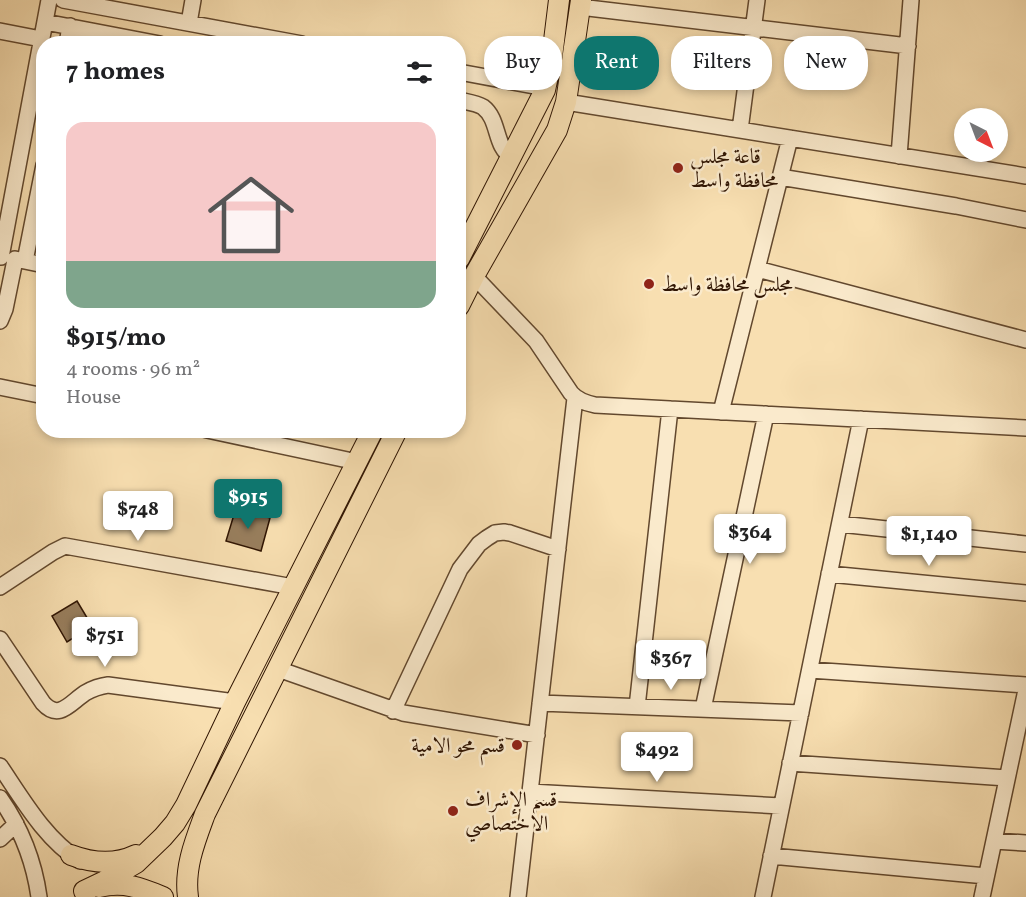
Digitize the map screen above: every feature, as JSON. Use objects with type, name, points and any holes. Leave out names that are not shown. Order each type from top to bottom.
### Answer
[{"type":"main road","points":[[555,36],[560,0]]},
{"type":"main road","points":[[466,292],[557,130],[566,102],[581,3]]},
{"type":"main road","points":[[466,246],[544,90]]},
{"type":"main road","points":[[523,135],[545,153]]},
{"type":"main road","points":[[79,894],[136,862],[175,823],[369,438]]},
{"type":"main road","points":[[188,897],[189,863],[205,814],[393,438]]},
{"type":"main road","points":[[328,520],[348,528]]},
{"type":"main road","points":[[71,855],[85,861],[115,861],[132,857],[146,850],[163,837]]},
{"type":"main road","points":[[189,863],[196,897]]},
{"type":"main road","points":[[79,894],[103,886],[122,884],[141,887],[163,897]]},
{"type":"street","points":[[42,36],[48,0]]},
{"type":"street","points":[[63,0],[260,36]]},
{"type":"street","points":[[189,23],[193,0]]},
{"type":"street","points":[[740,130],[757,0]]},
{"type":"street","points":[[899,156],[911,0]]},
{"type":"street","points":[[581,3],[908,46]]},
{"type":"street","points":[[45,21],[120,36]]},
{"type":"street","points":[[68,36],[70,26]]},
{"type":"street","points":[[0,31],[36,38]]},
{"type":"street","points":[[466,73],[484,77]]},
{"type":"street","points":[[0,321],[7,301],[10,259],[36,74]]},
{"type":"street","points":[[466,102],[482,107],[488,112],[494,120],[502,147],[512,157]]},
{"type":"street","points":[[566,102],[1026,176]]},
{"type":"street","points":[[721,412],[790,138]]},
{"type":"street","points":[[780,177],[1026,220]]},
{"type":"street","points":[[10,259],[36,187]]},
{"type":"street","points":[[10,259],[36,263]]},
{"type":"street","points":[[757,269],[1026,340]]},
{"type":"street","points":[[474,276],[536,341],[575,398],[595,405],[1026,428]]},
{"type":"street","points":[[0,387],[36,394]]},
{"type":"street","points":[[518,897],[575,398]]},
{"type":"street","points":[[637,707],[670,409]]},
{"type":"street","points":[[703,709],[765,414]]},
{"type":"street","points":[[763,897],[861,420]]},
{"type":"street","points":[[244,438],[357,462]]},
{"type":"street","points":[[840,524],[1026,544]]},
{"type":"street","points":[[393,711],[460,569],[479,544],[495,533],[504,532],[558,549]]},
{"type":"street","points":[[0,586],[53,552],[65,546],[71,546],[293,587]]},
{"type":"street","points":[[829,574],[1026,593]]},
{"type":"street","points":[[0,639],[43,703],[53,711],[62,710],[85,693],[108,685],[235,702]]},
{"type":"street","points":[[278,669],[393,711],[537,735]]},
{"type":"street","points":[[810,670],[1026,685]]},
{"type":"street","points":[[982,897],[1024,709],[1026,690]]},
{"type":"street","points":[[540,703],[801,713]]},
{"type":"street","points":[[790,763],[1007,778]]},
{"type":"street","points":[[0,765],[35,817],[71,855],[87,866],[141,887]]},
{"type":"street","points":[[530,792],[782,806]]},
{"type":"street","points":[[0,798],[23,838],[32,862],[39,897]]},
{"type":"street","points":[[0,839],[16,824]]},
{"type":"street","points":[[994,841],[1026,843]]},
{"type":"street","points":[[771,856],[986,876]]},
{"type":"building","points":[[236,508],[270,518],[261,551],[226,541]]},
{"type":"building","points":[[77,601],[92,626],[67,642],[52,616]]},
{"type":"place","name":"قاعة مجلس محافظة واسط","points":[[678,168]]},
{"type":"place","name":"مجلس محافظة واسط","points":[[649,284]]},
{"type":"place","name":"قسم محو الامية","points":[[517,745]]},
{"type":"place","name":"قسم الإشراف الاختصاصي","points":[[453,811]]}]
